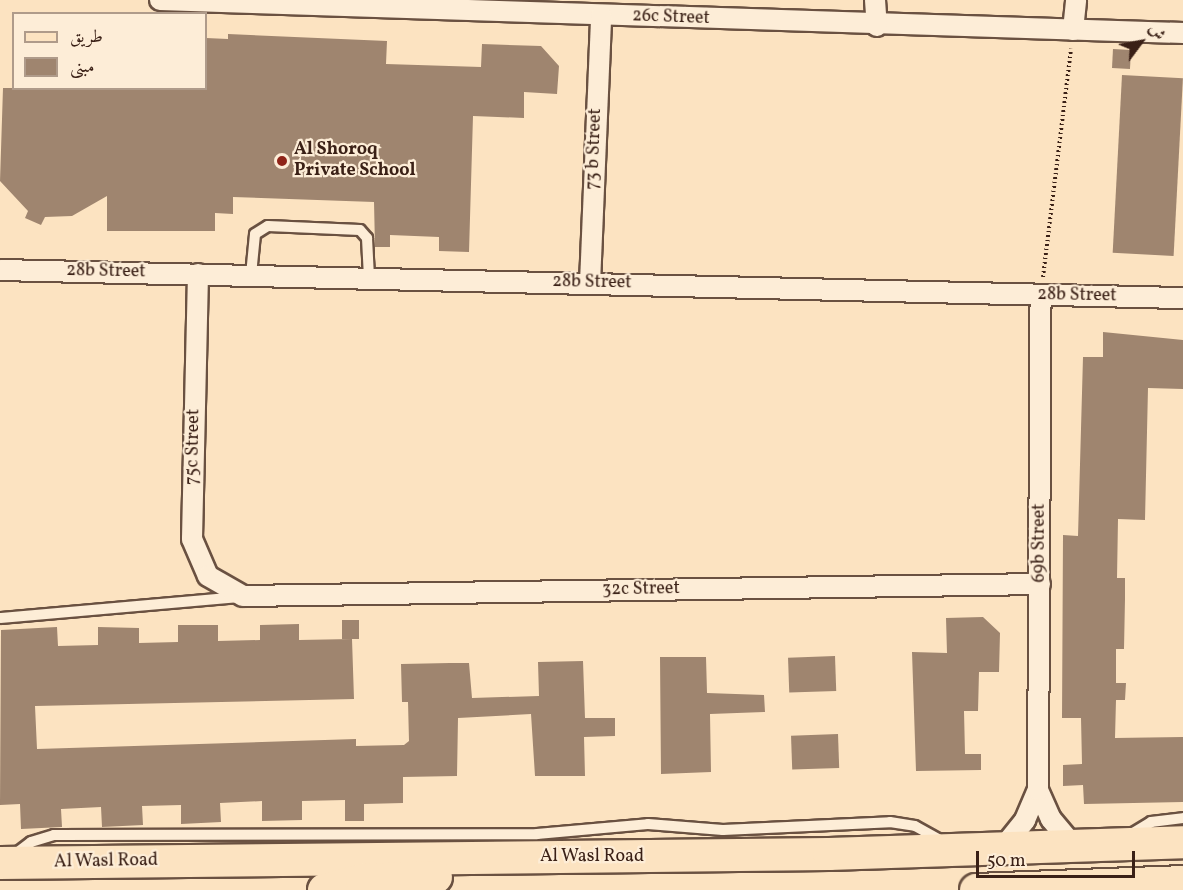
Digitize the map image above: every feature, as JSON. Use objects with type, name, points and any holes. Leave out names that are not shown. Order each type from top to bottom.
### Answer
[{"type":"main road","name":"Al Wasl Road","points":[[3,863],[302,858],[334,880],[665,857],[1005,845],[1183,842]]},
{"type":"main road","points":[[302,858],[304,890]]},
{"type":"main road","points":[[1148,883],[1183,877]]},
{"type":"main road","points":[[976,890],[1183,882]]},
{"type":"street","name":"26c Street","points":[[160,0],[271,2],[877,26],[1183,33]]},
{"type":"street","points":[[875,0],[877,26]]},
{"type":"street","points":[[1073,30],[1076,0]]},
{"type":"street","name":"73 b Street","points":[[590,283],[601,15]]},
{"type":"street","name":"28b Street","points":[[0,270],[1183,298]]},
{"type":"street","name":"75c Street","points":[[198,274],[192,539],[208,576],[243,596]]},
{"type":"street","name":"69b Street","points":[[1005,845],[1025,820],[1038,790],[1041,295]]},
{"type":"street","name":"32c Street","points":[[243,596],[1040,584]]},
{"type":"street","name":"69b Street","points":[[1038,790],[1051,819],[1072,844]]},
{"type":"lane","points":[[251,275],[255,234],[267,226],[360,230],[367,238],[369,278]]},
{"type":"lane","points":[[0,618],[243,596]]},
{"type":"lane","points":[[1118,843],[1151,822],[1183,818]]},
{"type":"lane","points":[[3,863],[32,842],[54,836],[547,834],[648,824],[723,830],[890,822],[927,831],[951,848]]},
{"type":"path","points":[[1041,295],[1073,30]]},
{"type":"building","name":"Al Shoroq Private School","points":[[228,34],[387,41],[386,64],[481,67],[482,44],[541,46],[559,66],[557,94],[524,92],[524,118],[473,116],[469,252],[439,251],[439,237],[390,235],[390,247],[375,247],[374,202],[233,197],[233,214],[215,213],[215,231],[107,231],[107,196],[72,216],[45,217],[41,225],[25,218],[28,211],[0,181],[3,88],[12,88],[12,90],[207,90],[207,38],[228,39]]},
{"type":"building","points":[[1113,49],[1131,50],[1130,69],[1112,68]]},
{"type":"building","points":[[1122,75],[1183,78],[1174,256],[1113,253]]},
{"type":"building","points":[[1103,332],[1183,340],[1183,389],[1148,388],[1145,520],[1118,519],[1117,578],[1125,578],[1125,599],[1124,649],[1116,649],[1116,683],[1126,683],[1125,700],[1116,700],[1115,738],[1183,737],[1183,802],[1084,804],[1083,785],[1063,786],[1063,765],[1082,764],[1081,718],[1062,718],[1063,535],[1078,536],[1083,357],[1103,357]]},
{"type":"building","points":[[983,617],[1000,633],[999,672],[979,672],[978,711],[964,711],[965,754],[981,754],[981,770],[916,771],[912,652],[947,653],[946,618]]},
{"type":"building","points":[[342,620],[359,620],[359,639],[342,639]]},
{"type":"building","points":[[299,624],[299,640],[352,639],[354,699],[35,706],[37,749],[356,739],[356,746],[404,745],[409,741],[408,702],[402,702],[401,664],[469,663],[472,698],[539,696],[538,662],[583,661],[585,718],[615,718],[615,736],[584,737],[585,776],[535,776],[531,714],[458,718],[457,776],[403,777],[403,803],[364,804],[364,821],[345,821],[345,800],[302,801],[302,820],[262,821],[262,801],[220,803],[221,822],[181,824],[181,805],[142,806],[143,825],[102,827],[101,807],[61,809],[62,827],[21,829],[20,804],[0,805],[1,630],[57,627],[58,646],[98,645],[98,627],[139,628],[139,643],[178,642],[178,625],[218,625],[218,641],[260,640],[260,625]]},
{"type":"building","points":[[835,656],[836,691],[789,693],[788,658]]},
{"type":"building","points":[[660,657],[706,657],[707,693],[764,695],[765,712],[710,714],[711,772],[661,774]]},
{"type":"building","points":[[838,734],[839,768],[792,770],[791,736]]},
{"type":"place","name":"Al Shoroq Private School","points":[[282,161]]}]
